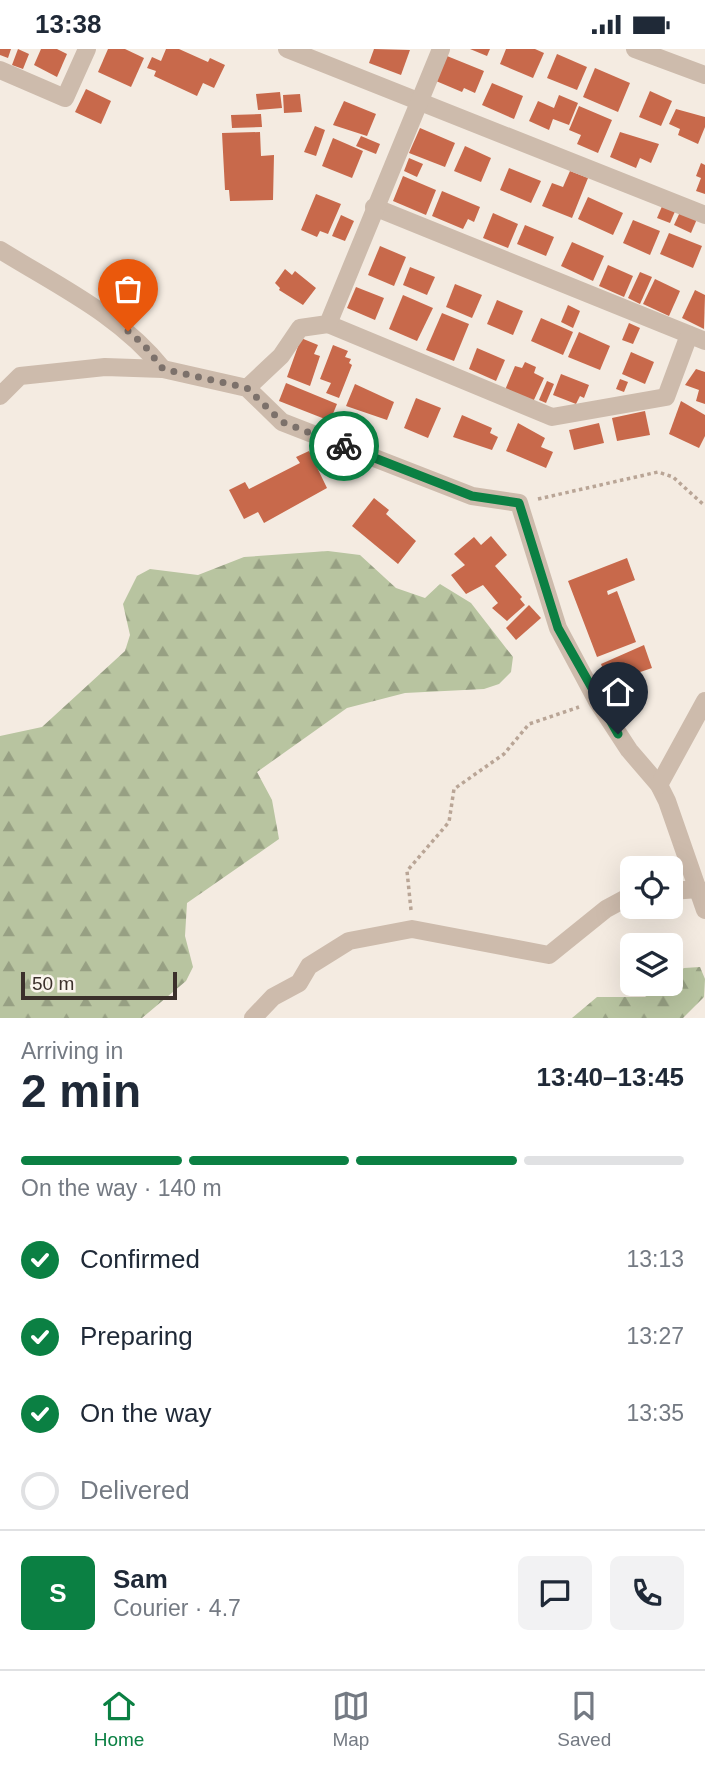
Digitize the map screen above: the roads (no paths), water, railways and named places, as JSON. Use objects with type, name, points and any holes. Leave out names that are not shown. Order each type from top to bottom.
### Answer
[{"type":"street","points":[[0,70],[65,98],[87,49]]},
{"type":"street","points":[[288,49],[705,215]]},
{"type":"street","points":[[328,324],[441,49]]},
{"type":"street","points":[[635,49],[705,75]]},
{"type":"street","points":[[247,388],[281,356],[300,328],[328,324],[552,417],[666,397],[697,338],[374,207]]},
{"type":"street","points":[[0,250],[113,318],[144,345],[163,369]]},
{"type":"street","points":[[0,396],[20,376],[105,367],[163,369],[247,388],[282,422],[472,496],[519,503],[558,628],[597,701],[629,750],[659,785],[672,813],[705,910]]},
{"type":"street","points":[[659,785],[705,701]]},
{"type":"street","points":[[683,890],[699,889]]},
{"type":"street","points":[[253,1018],[273,997],[299,983],[309,966],[349,941],[412,929],[549,955],[606,909],[620,901]]}]
